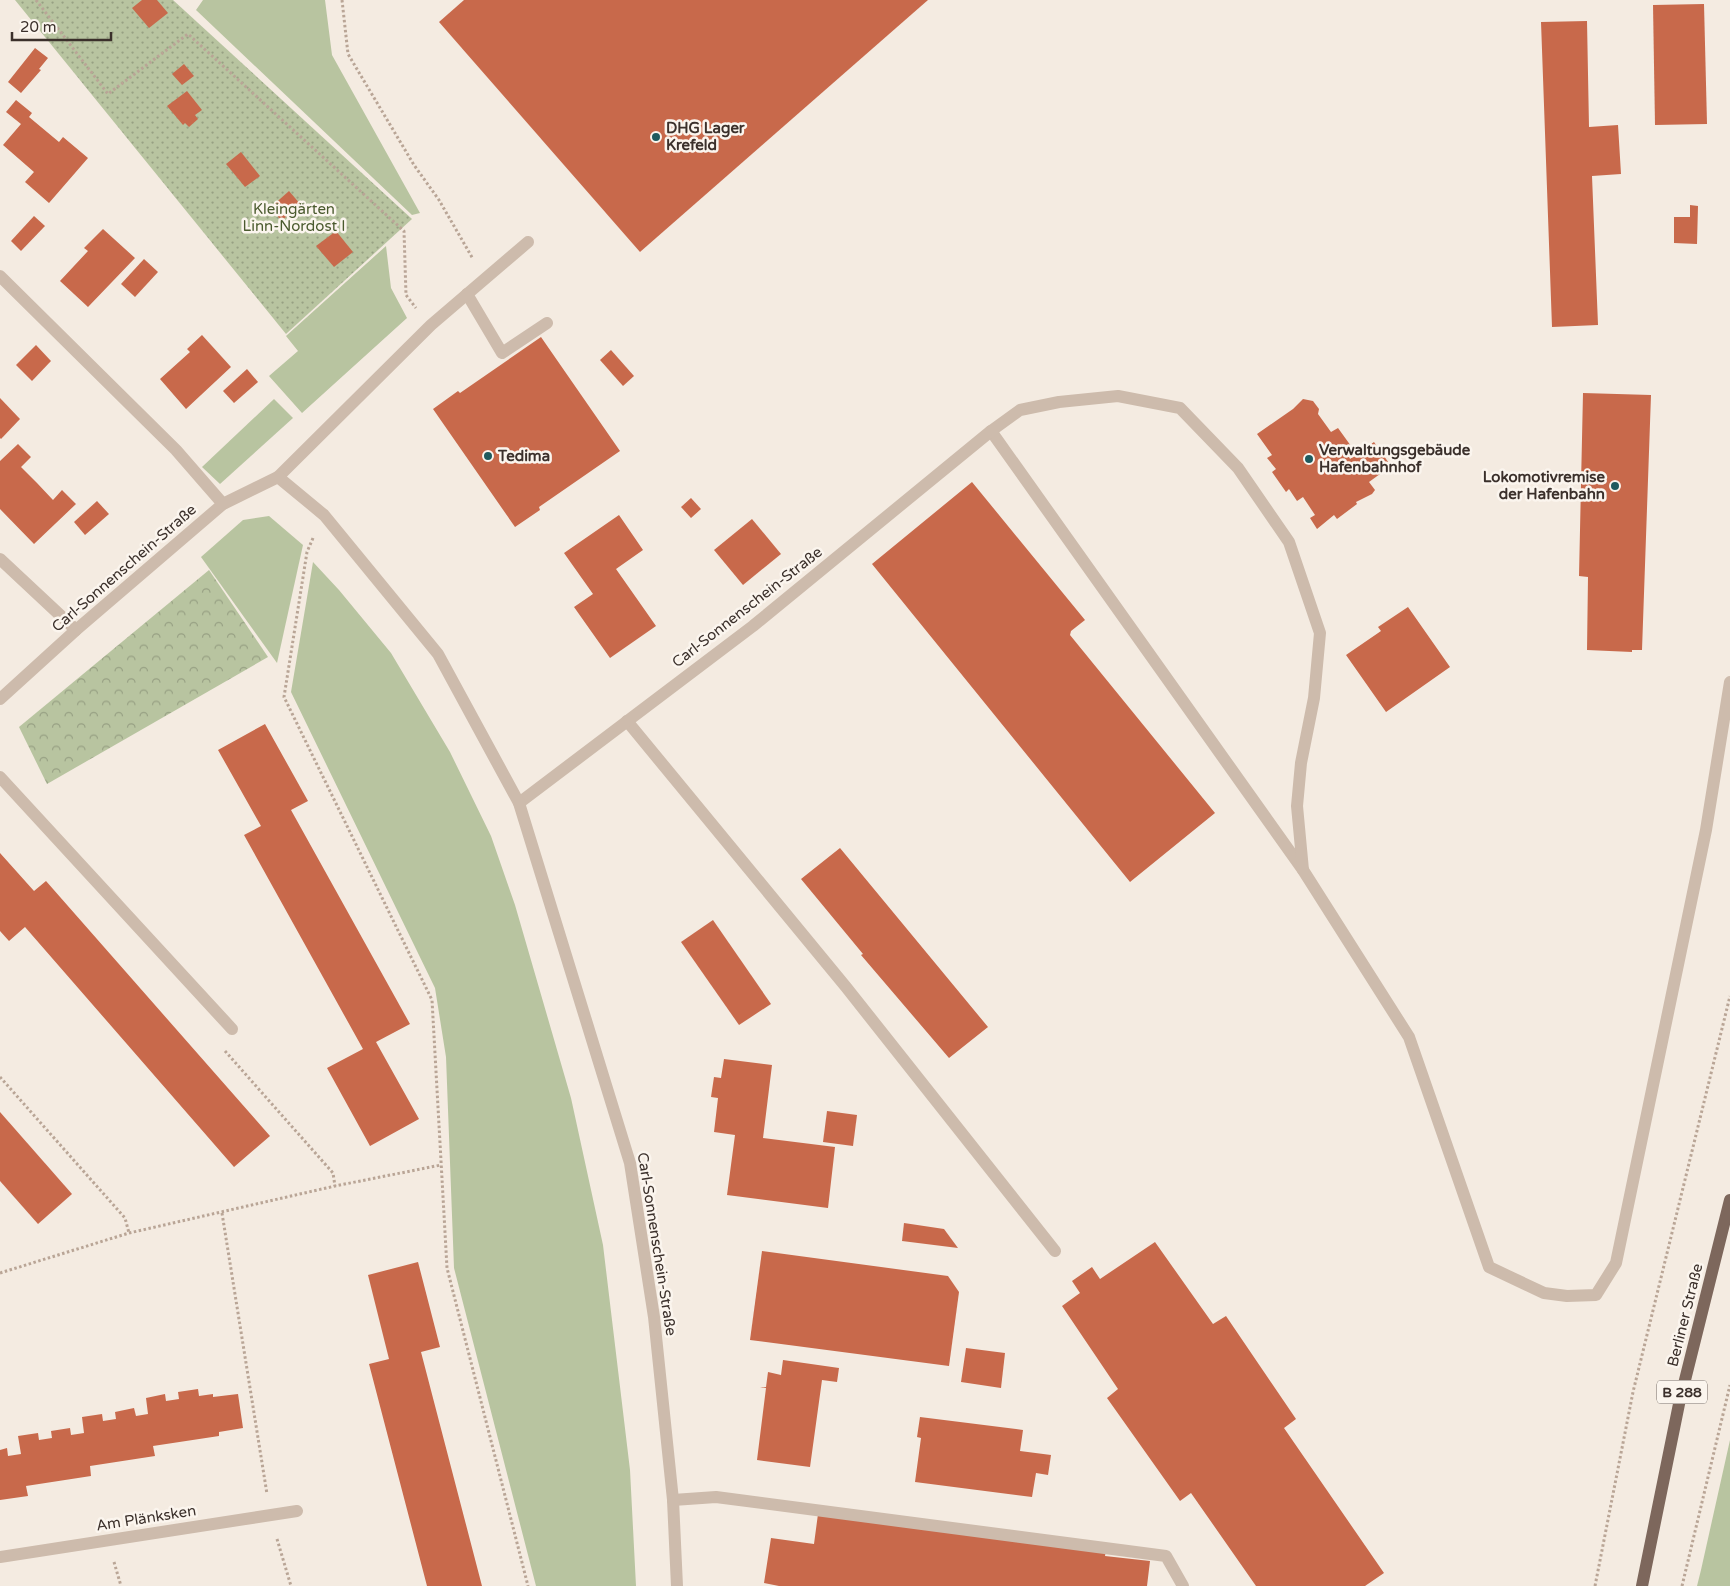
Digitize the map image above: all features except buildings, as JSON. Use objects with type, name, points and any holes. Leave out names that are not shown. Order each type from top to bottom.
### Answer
[{"type":"main road","name":"Berliner Straße","points":[[1642,1586],[1679,1404],[1730,1200]]},
{"type":"street","name":"Carl-Sonnenschein-Straße","points":[[0,699],[76,630],[223,504],[278,477],[431,325],[528,242]]},
{"type":"street","points":[[0,276],[176,450],[223,504]]},
{"type":"street","points":[[467,294],[502,353],[547,323]]},
{"type":"street","name":"Carl-Sonnenschein-Straße","points":[[519,803],[753,626],[991,431],[1020,410],[1059,402],[1118,396],[1180,408],[1238,468],[1289,542],[1320,633],[1314,698],[1301,763],[1298,806],[1303,870]]},
{"type":"street","points":[[991,431],[1303,870],[1409,1037],[1489,1267],[1544,1293],[1566,1296],[1596,1294],[1616,1263],[1706,830],[1730,682]]},
{"type":"street","name":"Carl-Sonnenschein-Straße","points":[[278,477],[324,516],[438,654],[519,803],[630,1163],[654,1317],[673,1500],[677,1586]]},
{"type":"street","points":[[0,559],[76,630]]},
{"type":"street","points":[[627,721],[846,987],[1055,1251]]},
{"type":"street","points":[[0,777],[232,1029]]},
{"type":"street","points":[[673,1500],[716,1497],[1166,1556],[1183,1586]]},
{"type":"street","name":"Am Plänksken","points":[[0,1557],[297,1511]]},
{"type":"path","points":[[36,0],[108,94],[188,34],[404,231],[406,295],[431,325]]},
{"type":"path","points":[[342,0],[348,54],[414,165],[439,200],[484,278]]},
{"type":"path","points":[[324,516],[307,552],[284,696],[432,1000],[447,1268],[528,1586]]},
{"type":"path","points":[[1596,1586],[1633,1392],[1730,996]]},
{"type":"path","points":[[232,1029],[223,1050],[333,1173],[336,1186]]},
{"type":"path","points":[[0,1077],[125,1218],[129,1233]]},
{"type":"path","points":[[0,1273],[129,1233],[336,1186],[441,1165]]},
{"type":"path","points":[[222,1213],[270,1515],[291,1586]]},
{"type":"path","points":[[1682,1586],[1730,1385]]},
{"type":"green space","name":"Kleingärten Linn-Nordost I","points":[[15,0],[173,0],[412,219],[286,334]]},
{"type":"green space","points":[[203,0],[325,0],[332,55],[420,213],[412,215],[196,10]]},
{"type":"green space","points":[[386,246],[391,288],[407,318],[302,413],[269,376],[298,351],[286,336]]},
{"type":"green space","points":[[274,399],[293,418],[220,484],[202,467]]},
{"type":"green space","points":[[269,516],[303,545],[277,663],[201,557],[243,520]]},
{"type":"green space","points":[[313,562],[339,590],[391,653],[450,752],[491,836],[515,905],[571,1098],[603,1245],[630,1470],[636,1586],[536,1586],[454,1268],[446,1057],[435,988],[291,692]]},
{"type":"green space","points":[[209,570],[268,657],[47,784],[19,727]]},
{"type":"green space","points":[[1730,1440],[1730,1586],[1697,1586],[1701,1570]]},
{"type":"place","name":"DHG Lager Krefeld","points":[[656,137]]},
{"type":"place","name":"Tedima","points":[[488,456]]},
{"type":"place","name":"Verwaltungsgebäude Hafenbahnhof","points":[[1309,459]]},
{"type":"place","name":"Lokomotivremise der Hafenbahn","points":[[1615,486]]}]
